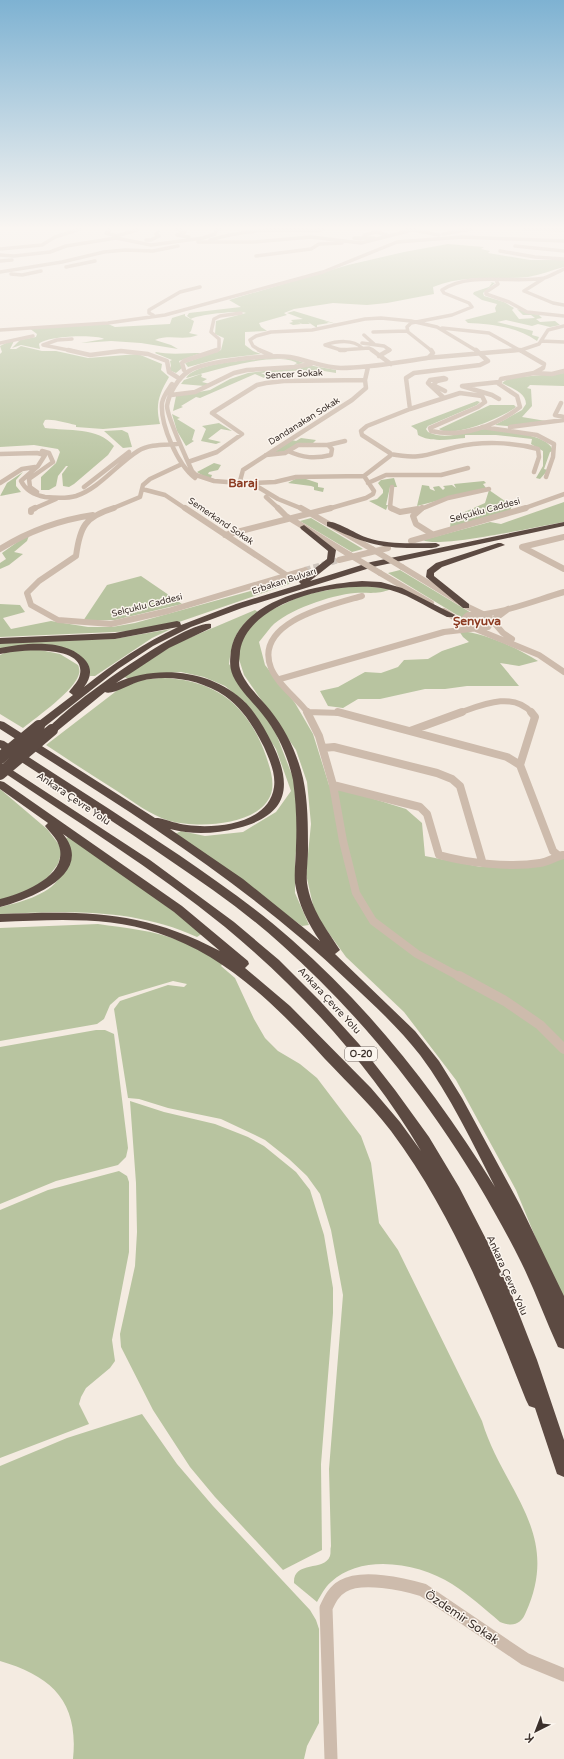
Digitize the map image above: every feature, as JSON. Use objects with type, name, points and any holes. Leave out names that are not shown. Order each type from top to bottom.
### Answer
[{"type":"highway","points":[[330,524],[357,537],[398,545],[456,543],[523,533]]},
{"type":"highway","name":"Erbakan Bulvarı","points":[[40,726],[105,674],[144,648],[188,625],[239,606],[371,565],[564,524]]},
{"type":"highway","points":[[0,640],[92,638],[134,634],[178,624],[239,606],[308,579],[322,569],[331,560],[332,550],[329,546],[313,536],[304,527]]},
{"type":"highway","name":"Erbakan Bulvarı","points":[[52,730],[126,671],[175,640],[194,632],[310,590],[383,569],[564,529]]},
{"type":"highway","points":[[466,606],[434,582],[430,577],[430,572],[438,565],[533,536]]},
{"type":"highway","points":[[450,615],[403,591],[381,585],[349,584],[310,590],[271,608],[248,624],[239,635],[235,647],[235,666],[241,681],[275,725],[296,766],[302,798],[304,822],[301,882],[310,915],[330,945],[383,1001],[416,1040],[446,1083],[517,1214],[564,1314]]},
{"type":"highway","points":[[0,651],[29,647],[49,648],[72,654],[84,665],[86,676],[82,684],[40,726],[0,758]]},
{"type":"highway","points":[[0,781],[52,730],[112,690],[130,681],[164,675],[201,679],[229,693],[248,711],[267,742],[277,766],[280,783],[275,801],[258,817],[234,826],[204,830],[185,829],[166,824],[102,790]]},
{"type":"highway","points":[[0,721],[51,758]]},
{"type":"highway","points":[[0,724],[215,864],[272,906],[333,957],[416,1040]]},
{"type":"highway","name":"Ankara Çevre Yolu","points":[[0,743],[188,866],[251,912],[315,967],[358,1011],[424,1092],[471,1160],[528,1262],[564,1342]]},
{"type":"highway","name":"Ankara Çevre Yolu","points":[[0,766],[167,878],[231,926],[293,981],[363,1056],[415,1128],[445,1177],[470,1223],[506,1302],[536,1380],[564,1468]]},
{"type":"highway","points":[[0,781],[64,840],[67,850],[61,870],[48,883],[27,895],[0,903]]},
{"type":"highway","points":[[0,781],[197,924],[253,974],[298,1020],[369,1096],[392,1124],[431,1179],[461,1228],[492,1296],[564,1472]]},
{"type":"highway","points":[[0,918],[98,917],[123,920],[162,929],[210,950],[235,965],[252,978],[298,1020]]},
{"type":"street","points":[[149,311],[149,313],[153,315]]},
{"type":"street","points":[[0,329],[112,321],[169,311]]},
{"type":"street","points":[[0,329],[108,323],[165,315],[179,311]]},
{"type":"street","points":[[406,331],[410,322],[458,311]]},
{"type":"street","points":[[438,316],[466,311]]},
{"type":"street","points":[[525,311],[564,316]]},
{"type":"street","points":[[184,370],[182,363],[184,361],[214,352],[219,349],[219,339],[211,332],[214,319],[220,316],[242,313]]},
{"type":"street","points":[[272,356],[256,349],[251,345],[250,340],[254,336],[273,332],[328,328],[380,317],[438,327],[489,332],[544,364],[543,368],[534,373]]},
{"type":"street","points":[[185,463],[172,443],[162,412],[162,404],[165,394],[184,370],[223,360],[272,356],[300,359],[338,368],[521,350],[535,346],[541,341],[548,330],[564,326]]},
{"type":"street","points":[[410,409],[405,380],[407,376],[425,371],[486,363],[487,359],[438,327]]},
{"type":"street","points":[[406,331],[427,351],[422,357]]},
{"type":"street","points":[[374,332],[406,331],[431,350],[433,353],[428,358]]},
{"type":"street","points":[[0,343],[33,336]]},
{"type":"street","points":[[372,337],[365,337],[375,344]]},
{"type":"street","points":[[72,339],[57,340],[43,345],[90,355],[120,351],[156,356],[166,361],[169,372],[177,378]]},
{"type":"street","points":[[379,356],[390,350],[384,346],[375,344],[335,341],[325,344],[332,350],[352,351],[362,348],[369,348],[379,356],[389,363],[422,357],[428,358]]},
{"type":"street","points":[[541,341],[564,342]]},
{"type":"street","points":[[357,343],[362,348]]},
{"type":"street","points":[[272,356],[236,360],[203,366],[188,371],[177,378],[167,408],[180,442],[188,474],[197,480],[210,483],[275,482],[296,477],[364,476],[390,454]]},
{"type":"street","points":[[171,395],[195,392],[234,373],[247,370],[295,367],[314,363]]},
{"type":"street","name":"Dandanakan Sokak","points":[[243,483],[243,470],[352,400],[366,388],[365,380],[367,366]]},
{"type":"street","points":[[499,399],[492,395],[462,386],[499,382],[501,379],[534,373],[552,374],[564,371]]},
{"type":"street","points":[[444,398],[428,383],[430,380],[444,378],[446,379],[437,381],[433,385],[445,391]]},
{"type":"street","name":"Sencer Sokak","points":[[185,463],[201,459],[212,454],[242,434],[212,413],[257,385],[273,381],[365,380]]},
{"type":"street","points":[[499,382],[499,384],[517,395],[521,401],[520,407],[488,425],[445,434],[431,432],[430,428],[486,402],[482,396],[460,393],[410,409],[367,426],[361,431],[362,435],[387,450],[390,454],[420,457],[432,456],[457,447],[524,445],[538,450],[539,457],[534,472]]},
{"type":"street","points":[[561,403],[555,415],[564,419]]},
{"type":"street","points":[[488,425],[516,427],[564,419]]},
{"type":"street","points":[[481,427],[537,435],[554,444],[555,453],[546,477]]},
{"type":"street","points":[[265,455],[287,452],[298,446],[328,445],[345,441]]},
{"type":"street","points":[[31,512],[31,510],[40,505],[60,498],[83,494],[138,450],[180,442]]},
{"type":"street","points":[[0,451],[47,452],[53,462],[29,479],[28,482],[30,487],[36,492],[48,494],[73,493],[82,489],[133,450],[149,444],[172,443]]},
{"type":"street","points":[[287,452],[301,458],[320,459],[331,455],[332,449],[328,445]]},
{"type":"street","points":[[0,454],[37,453],[45,455],[43,462],[35,467],[21,481],[22,485],[31,493],[39,496],[60,498]]},
{"type":"street","name":"Selçuklu Caddesi","points":[[185,463],[150,479],[143,485],[140,497],[134,501],[95,514],[82,526],[77,539],[76,556],[63,566],[36,581],[27,593],[31,605],[58,620],[93,624],[128,621],[305,570]]},
{"type":"street","points":[[0,490],[2,488],[0,485],[22,469],[35,467],[44,469]]},
{"type":"street","points":[[368,483],[386,475],[441,475],[468,468]]},
{"type":"street","points":[[224,535],[288,517],[366,498],[373,494],[374,490],[364,476]]},
{"type":"street","points":[[243,483],[257,486],[278,499],[310,512],[492,621],[503,633],[514,641],[535,649],[564,665]]},
{"type":"street","points":[[243,483],[267,498],[288,517],[462,621],[466,625],[539,655],[564,672]]},
{"type":"street","points":[[392,487],[390,507],[399,512],[418,509],[438,502],[489,489]]},
{"type":"street","name":"Semerkand Sokak","points":[[142,489],[165,495],[286,575]]},
{"type":"street","name":"Selçuklu Caddesi","points":[[410,541],[537,505],[564,494]]},
{"type":"street","points":[[418,509],[413,516],[416,524],[432,534]]},
{"type":"street","points":[[0,549],[33,529],[68,519],[95,514]]},
{"type":"street","points":[[260,525],[272,523],[288,517]]},
{"type":"street","points":[[564,537],[522,547],[564,569]]},
{"type":"street","points":[[339,560],[388,548]]},
{"type":"street","points":[[444,632],[462,621],[462,619],[468,615],[482,615],[508,610],[564,592]]},
{"type":"street","points":[[362,596],[310,612],[289,622],[276,632],[267,656],[271,670],[307,712],[320,736],[330,779],[333,785],[343,841],[356,893],[373,921],[417,954],[505,1001],[540,1024],[564,1049]]},
{"type":"street","points":[[280,680],[444,632],[488,627],[491,625],[492,621],[508,610]]},
{"type":"street","points":[[410,732],[415,728],[492,702],[504,700],[520,704],[531,710],[535,717],[520,765]]},
{"type":"street","points":[[307,712],[337,712],[507,757],[520,765],[553,852],[562,855]]},
{"type":"street","points":[[323,748],[334,747],[437,773],[452,780],[460,786],[482,861]]},
{"type":"street","points":[[333,785],[420,807],[427,814],[439,855],[450,859],[512,864],[541,863],[562,855]]},
{"type":"street","name":"Özdemir Sokak","points":[[331,1759],[326,1608],[336,1590],[344,1585],[366,1581],[412,1586],[423,1590],[525,1659],[564,1675]]},
{"type":"green space","points":[[206,311],[289,311],[284,313],[287,315],[259,323],[261,327],[267,331],[245,332],[245,345],[253,351],[261,354],[218,359],[188,367],[185,363],[221,350],[224,338],[215,334],[216,321],[246,313],[218,313],[191,319],[187,316],[189,313]]},
{"type":"green space","points":[[294,311],[340,325],[324,321],[329,323],[317,325],[317,328],[308,322],[310,324],[302,324],[298,322],[301,324],[293,325],[289,323],[293,322],[291,320],[303,319],[287,313]]},
{"type":"green space","points":[[513,311],[519,319],[535,318],[531,315],[523,315],[519,311],[525,311],[539,315],[542,318],[536,319],[540,322],[555,321],[560,325],[550,327],[538,324],[532,326],[506,320],[497,322],[533,331],[532,335],[539,337],[537,341],[530,336],[513,329],[495,325],[468,323],[465,320],[496,312]]},
{"type":"green space","points":[[185,314],[185,316],[194,321],[189,333],[198,335],[193,337],[160,338],[155,340],[178,349],[141,343],[111,341],[81,343],[104,339],[99,337],[82,336],[43,341],[39,344],[40,349],[21,345],[12,348],[20,340],[36,337],[37,334],[29,328],[108,324],[115,327],[170,324],[172,318]]},
{"type":"green space","points":[[14,341],[10,349],[16,349],[21,346],[42,351],[56,351],[88,358],[138,354],[162,364],[161,370],[169,377],[160,394],[158,411],[160,424],[103,429],[76,427],[76,425],[60,421],[45,420],[43,424],[45,428],[91,433],[100,436],[114,446],[108,455],[74,484],[69,487],[63,486],[62,474],[68,466],[66,466],[58,476],[56,486],[49,490],[41,490],[41,477],[56,463],[60,452],[58,449],[34,445],[0,447],[0,354],[2,352],[0,346]]},
{"type":"green space","points":[[155,353],[173,354],[201,353],[179,361],[182,368],[176,373],[169,370],[171,366],[170,361],[172,360]]},
{"type":"green space","points":[[269,358],[293,359],[304,363],[294,365],[297,363],[287,360],[259,360],[186,378],[200,368],[211,365]]},
{"type":"green space","points":[[308,365],[336,370],[336,373],[318,370],[306,372],[305,370],[261,373],[268,376],[264,378],[255,374],[200,398],[196,397],[181,406],[183,407],[173,411],[176,396],[210,390],[230,379],[248,373]]},
{"type":"green space","points":[[564,373],[564,386],[530,385],[527,388],[531,389],[532,406],[522,417],[546,421],[517,427],[495,425],[522,410],[526,404],[524,396],[521,393],[502,383],[509,378]]},
{"type":"green space","points":[[201,374],[201,377],[207,379],[202,382],[210,384],[205,386],[181,384],[184,380]]},
{"type":"green space","points":[[477,401],[480,402],[477,405],[428,426],[426,429],[428,432],[443,436],[486,429],[513,432],[534,437],[550,445],[553,451],[550,452],[544,469],[548,470],[540,479],[536,478],[543,466],[543,451],[531,444],[532,439],[496,435],[465,435],[465,438],[435,440],[418,435],[417,430],[411,426]]},
{"type":"green space","points":[[490,405],[514,405],[516,407],[501,416],[478,426],[455,431],[439,429]]},
{"type":"green space","points":[[172,414],[180,418],[177,419],[195,430],[192,440],[194,441],[186,446],[177,431]]},
{"type":"green space","points":[[219,423],[232,431],[221,429],[208,439],[221,442],[216,444],[201,441],[206,429],[202,426]]},
{"type":"green space","points":[[122,430],[128,433],[132,447],[123,448],[104,431]]},
{"type":"green space","points":[[301,438],[316,440],[313,443],[297,445],[284,452],[273,453],[292,440],[296,441]]},
{"type":"green space","points":[[214,463],[221,465],[218,470],[209,472],[208,474],[212,475],[210,480],[197,472]]},
{"type":"green space","points":[[23,472],[16,480],[16,486],[21,492],[0,496],[7,483]]},
{"type":"green space","points":[[297,478],[314,478],[306,479],[318,483],[318,487],[324,488],[323,492],[314,490],[314,487],[311,486],[288,483]]},
{"type":"green space","points":[[394,478],[397,487],[390,487],[386,510],[369,501],[377,499],[383,493],[383,490],[378,483],[381,480]]},
{"type":"green space","points":[[484,481],[486,483],[483,484],[486,488],[417,506],[422,485],[429,486],[430,489],[435,491],[433,487],[439,486],[443,490],[445,488],[443,486],[452,485],[456,488],[454,484]]},
{"type":"green space","points":[[489,490],[512,506],[510,511],[450,528],[451,518],[485,503]]},
{"type":"green space","points":[[564,502],[564,522],[448,542],[423,540],[490,522],[501,524]]},
{"type":"green space","points":[[311,518],[363,549],[352,552],[300,521]]},
{"type":"green space","points":[[30,533],[27,541],[14,552],[23,554],[9,565],[0,569],[0,563],[6,559],[2,553]]},
{"type":"green space","points":[[400,570],[473,614],[462,618],[388,573]]},
{"type":"green space","points":[[141,576],[182,604],[115,620],[83,621],[107,585]]},
{"type":"green space","points":[[305,576],[289,584],[179,622],[137,631],[0,637],[0,604],[20,605],[25,612],[3,618],[11,629],[51,621],[88,627],[112,627],[135,623]]},
{"type":"green space","points":[[354,585],[391,589],[377,593],[345,594],[310,604],[298,609],[278,621],[259,642],[265,665],[295,703],[313,734],[329,785],[406,809],[422,823],[425,856],[481,867],[564,858],[564,1307],[516,1190],[456,1080],[404,1012],[346,957],[315,914],[306,874],[311,824],[307,782],[296,750],[244,675],[238,656],[240,641],[252,622],[265,613],[303,595]]},
{"type":"green space","points":[[255,610],[258,612],[240,629],[234,640],[229,664],[275,731],[297,788],[298,830],[295,861],[295,893],[309,925],[302,926],[175,834],[181,831],[205,836],[243,832],[276,812],[291,791],[276,749],[245,702],[225,686],[204,677],[181,672],[153,674],[129,679],[124,677],[175,644]]},
{"type":"green space","points":[[171,629],[152,638],[95,676],[90,676],[86,663],[78,654],[67,649],[40,645],[0,649],[0,642],[114,639]]},
{"type":"green space","points":[[459,631],[479,634],[520,651],[538,661],[519,666],[500,663],[519,686],[467,686],[445,689],[425,689],[380,699],[358,699],[343,708],[328,706],[320,691],[338,687],[365,672],[381,673],[398,667],[404,660],[428,659],[442,651],[469,642]]},
{"type":"green space","points":[[35,649],[60,654],[78,665],[79,673],[71,688],[23,728],[0,714],[0,655],[9,651]]},
{"type":"green space","points":[[161,678],[198,683],[213,690],[227,698],[250,722],[259,738],[272,775],[271,794],[264,805],[254,813],[241,819],[211,824],[170,821],[142,808],[46,745],[119,689],[141,680]]},
{"type":"green space","points":[[0,789],[47,829],[60,846],[61,854],[58,864],[48,877],[31,890],[0,900]]},
{"type":"green space","points":[[71,836],[203,933],[197,937],[149,921],[125,916],[75,912],[0,914],[0,907],[41,894],[54,884],[59,878],[70,848],[66,838]]},
{"type":"green space","points":[[98,924],[139,930],[170,937],[224,962],[221,966],[235,978],[254,1019],[265,1038],[278,1051],[300,1064],[317,1078],[361,1136],[371,1163],[379,1223],[398,1250],[482,1421],[491,1446],[515,1491],[533,1535],[537,1558],[535,1584],[526,1612],[522,1620],[516,1624],[500,1622],[471,1597],[452,1584],[424,1571],[407,1566],[374,1564],[358,1567],[344,1573],[331,1582],[317,1602],[294,1583],[295,1576],[298,1571],[322,1564],[327,1561],[330,1556],[329,1469],[343,1295],[331,1230],[320,1194],[307,1176],[265,1140],[221,1119],[168,1108],[139,1099],[128,1098],[114,1009],[120,1001],[168,985],[184,987],[187,984],[173,981],[119,997],[110,1005],[104,1019],[97,1024],[0,1041],[0,928]]},
{"type":"green space","points":[[96,1030],[105,1030],[114,1034],[128,1148],[126,1157],[118,1165],[56,1181],[0,1204],[0,1047]]},
{"type":"green space","points":[[130,1101],[164,1112],[215,1124],[248,1137],[264,1146],[296,1172],[310,1190],[324,1235],[333,1288],[333,1313],[321,1464],[322,1550],[283,1570],[215,1497],[190,1467],[153,1410],[121,1347],[120,1334],[135,1266],[137,1232],[136,1183]]},
{"type":"green space","points":[[119,1171],[127,1176],[129,1182],[129,1252],[112,1340],[115,1361],[110,1368],[86,1388],[79,1404],[89,1424],[0,1458],[0,1210],[48,1190]]},
{"type":"green space","points":[[142,1414],[177,1464],[213,1506],[310,1610],[316,1620],[319,1629],[319,1723],[307,1746],[304,1759],[73,1759],[74,1739],[71,1722],[66,1707],[58,1694],[48,1684],[34,1675],[18,1667],[0,1661],[0,1466],[67,1438]]},
{"type":"tunnel","points":[[305,570],[339,560]]},
{"type":"district","name":"Baraj","points":[[243,483]]},
{"type":"district","name":"Şenyuva","points":[[477,621]]}]
